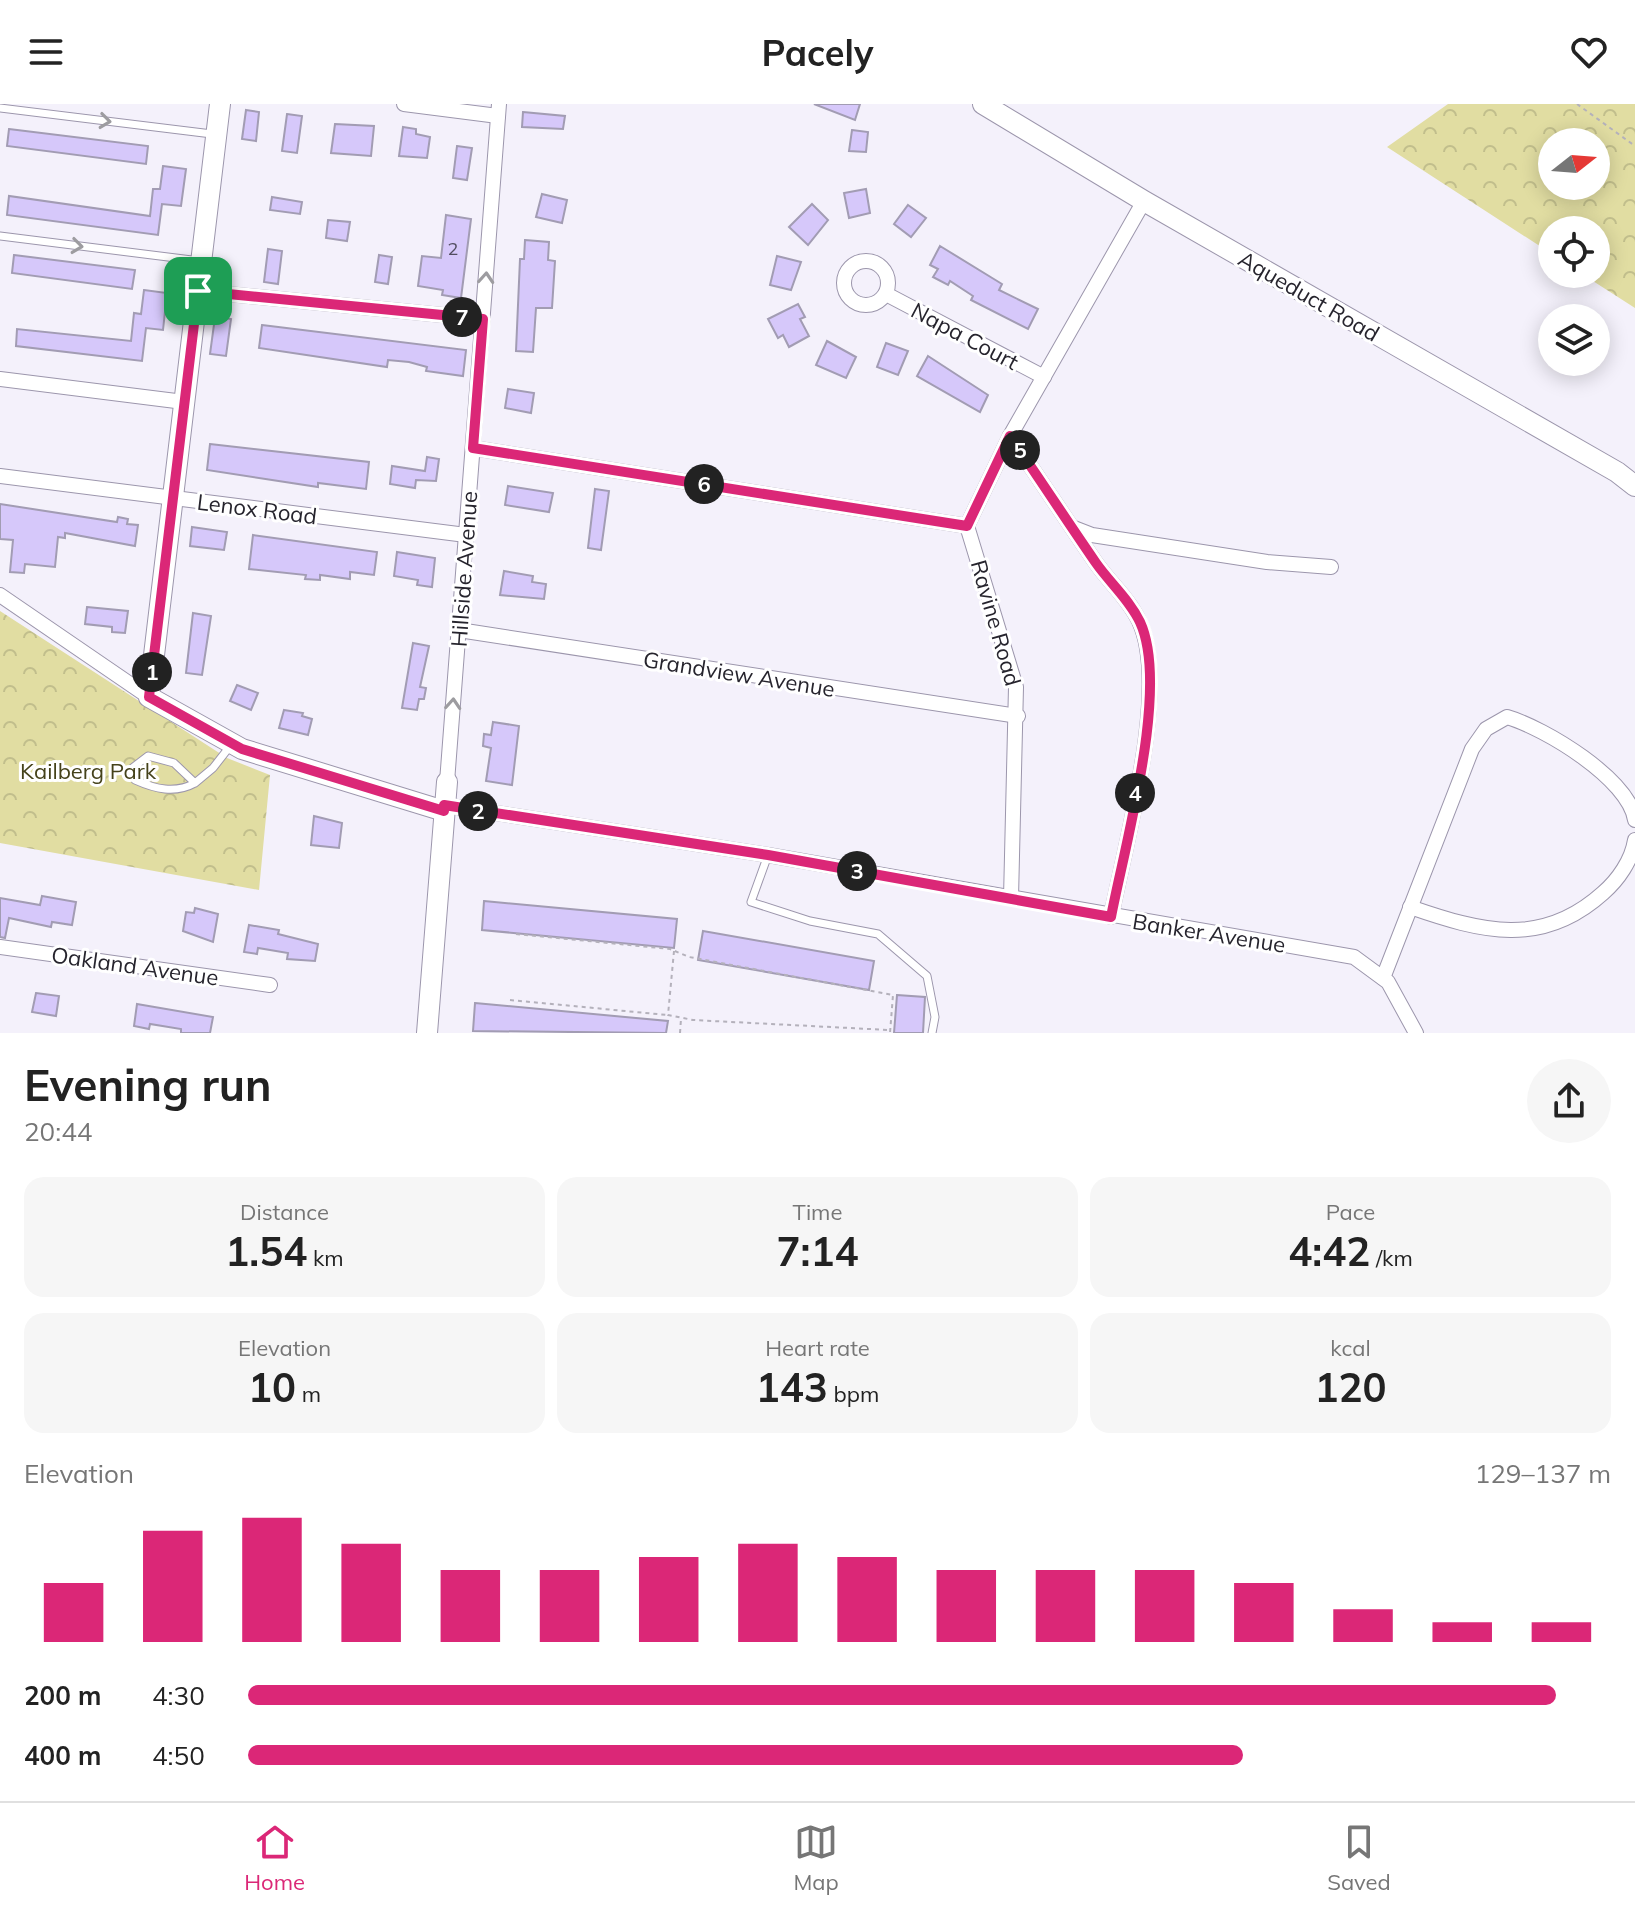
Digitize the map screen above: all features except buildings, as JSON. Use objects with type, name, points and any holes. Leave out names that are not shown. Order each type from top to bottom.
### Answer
[{"type":"street","points":[[149,697],[220,104]]},
{"type":"street","points":[[404,104],[499,110]]},
{"type":"street","name":"Aqueduct Road","points":[[983,104],[1144,201],[1617,472],[1635,486]]},
{"type":"street","name":"Hillside Avenue","points":[[427,1033],[499,110]]},
{"type":"street","points":[[473,448],[967,526],[1010,436],[1144,201]]},
{"type":"street","points":[[198,291],[483,319]]},
{"type":"street","name":"Napa Court","points":[[886,294],[1044,377]]},
{"type":"street","points":[[0,379],[184,402]]},
{"type":"street","points":[[1010,436],[1140,623],[1152,680],[1148,723],[1111,917]]},
{"type":"street","name":"Lenox Road","points":[[0,476],[466,535]]},
{"type":"street","name":"Ravine Road","points":[[967,526],[1016,687],[1018,716],[1011,898]]},
{"type":"street","points":[[1073,528],[1092,535],[1194,551],[1331,567]]},
{"type":"street","points":[[0,595],[149,697],[232,743],[444,808]]},
{"type":"street","name":"Grandview Avenue","points":[[459,630],[1018,716]]},
{"type":"street","points":[[1383,978],[1472,749],[1486,729],[1507,717],[1543,731],[1621,790],[1633,808],[1635,820]]},
{"type":"street","name":"Banker Avenue","points":[[444,808],[768,855],[1354,957],[1383,978],[1416,1033]]},
{"type":"street","points":[[1410,907],[1457,923],[1511,931],[1560,924],[1587,907],[1614,883],[1634,851],[1635,840]]},
{"type":"street","name":"Oakland Avenue","points":[[0,947],[270,985]]},
{"type":"lane","points":[[0,108],[217,134]]},
{"type":"lane","points":[[0,236],[201,261]]},
{"type":"lane","points":[[195,783],[174,763],[148,756],[131,769],[135,780],[153,788],[182,790],[195,783],[213,768],[232,743]]},
{"type":"lane","points":[[768,855],[751,902],[810,921],[878,934],[927,976],[935,1017],[932,1033]]},
{"type":"path","points":[[1577,104],[1635,146]]},
{"type":"path","points":[[510,1000],[681,1017],[890,1032],[893,995],[689,957],[674,950],[516,934]]},
{"type":"path","points":[[668,1015],[674,950]]},
{"type":"path","points":[[680,1033],[681,1017]]},
{"type":"green space","points":[[1448,104],[1635,104],[1635,308],[1604,288],[1610,288],[1610,216],[1538,216],[1538,245],[1387,147]]},
{"type":"green space","name":"Kailberg Park","points":[[0,611],[227,758],[270,775],[259,890],[0,843]]},
{"type":"route","points":[[198,291],[483,319],[473,448],[967,526],[1010,436],[1098,566],[1125,597],[1140,623],[1148,648],[1152,680],[1148,723],[1111,917],[768,855],[444,805],[444,811],[242,749],[149,697],[198,291]]}]
